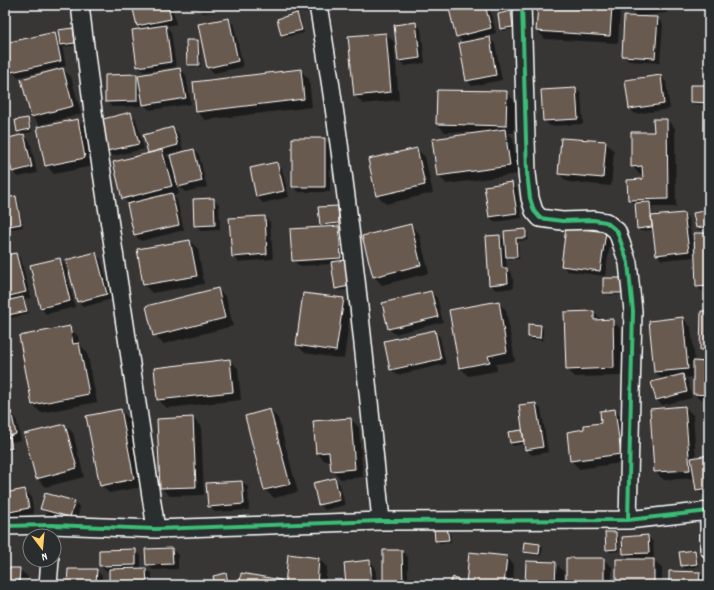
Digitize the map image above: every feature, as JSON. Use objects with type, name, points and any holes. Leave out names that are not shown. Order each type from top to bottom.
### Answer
[{"type":"street","points":[[80,5],[94,120],[156,529]]},
{"type":"street","points":[[318,5],[331,84],[362,324],[381,521]]},
{"type":"street","points":[[522,5],[527,173],[530,198],[534,211],[540,218],[562,221],[592,220],[606,222],[617,231],[628,263],[633,311],[628,520]]},
{"type":"street","points":[[62,531],[381,521],[628,520],[709,511],[709,548]]},
{"type":"street","points":[[5,526],[24,528]]},
{"type":"street","points":[[48,585],[49,568]]},
{"type":"building","points":[[132,5],[168,5],[171,19],[137,26]]},
{"type":"building","points":[[448,5],[485,5],[491,28],[456,37]]},
{"type":"building","points":[[538,5],[612,5],[610,36],[536,31]]},
{"type":"building","points":[[627,5],[657,5],[627,8]]},
{"type":"building","points":[[511,11],[513,27],[500,29],[498,14]]},
{"type":"building","points":[[297,13],[302,30],[281,35],[277,19]]},
{"type":"building","points":[[624,16],[658,17],[655,58],[622,56]]},
{"type":"building","points":[[229,18],[238,61],[207,68],[198,24]]},
{"type":"building","points":[[416,22],[420,58],[398,61],[394,25]]},
{"type":"building","points":[[166,25],[171,62],[137,67],[132,30]]},
{"type":"building","points":[[73,28],[75,43],[60,45],[58,30]]},
{"type":"building","points":[[55,32],[61,61],[11,72],[5,43]]},
{"type":"building","points":[[386,33],[391,92],[354,96],[348,36]]},
{"type":"building","points":[[490,37],[496,75],[466,81],[459,43]]},
{"type":"building","points":[[186,40],[198,40],[199,65],[187,65]]},
{"type":"building","points":[[63,68],[73,106],[31,117],[21,79]]},
{"type":"building","points":[[180,68],[186,98],[143,105],[138,75]]},
{"type":"building","points":[[301,69],[304,99],[196,112],[193,82]]},
{"type":"building","points":[[137,74],[137,101],[105,102],[105,75]]},
{"type":"building","points":[[661,75],[664,104],[629,109],[625,80]]},
{"type":"building","points":[[690,85],[709,85],[709,103],[690,102]]},
{"type":"building","points":[[576,88],[578,119],[543,121],[541,90]]},
{"type":"building","points":[[437,90],[507,91],[506,126],[436,124]]},
{"type":"building","points":[[131,112],[139,144],[107,151],[99,120]]},
{"type":"building","points":[[28,118],[30,129],[17,132],[15,120]]},
{"type":"building","points":[[78,119],[85,158],[45,166],[37,127]]},
{"type":"building","points":[[653,119],[667,119],[668,199],[628,200],[627,180],[643,179],[642,166],[631,167],[631,132],[654,132]]},
{"type":"building","points":[[173,127],[178,145],[148,153],[143,135]]},
{"type":"building","points":[[505,129],[510,166],[437,176],[432,139]]},
{"type":"building","points":[[24,134],[32,167],[12,172],[5,139]]},
{"type":"building","points":[[292,138],[325,138],[325,187],[292,187]]},
{"type":"building","points":[[561,138],[606,141],[603,178],[558,174]]},
{"type":"building","points":[[417,148],[425,185],[376,196],[368,159]]},
{"type":"building","points":[[194,149],[202,181],[178,187],[170,155]]},
{"type":"building","points":[[162,150],[172,186],[122,199],[113,162]]},
{"type":"building","points":[[277,162],[284,191],[256,197],[250,168]]},
{"type":"building","points":[[512,182],[517,213],[489,217],[484,186]]},
{"type":"building","points":[[172,193],[179,225],[134,235],[127,204]]},
{"type":"building","points":[[16,196],[21,224],[9,226],[5,198]]},
{"type":"building","points":[[214,198],[215,225],[194,226],[193,199]]},
{"type":"building","points":[[650,202],[652,227],[637,229],[635,203]]},
{"type":"building","points":[[338,206],[339,223],[320,225],[318,207]]},
{"type":"building","points":[[709,210],[709,226],[696,228],[693,213]]},
{"type":"building","points":[[684,213],[689,251],[656,255],[651,216]]},
{"type":"building","points":[[265,216],[267,254],[232,257],[229,218]]},
{"type":"building","points":[[411,224],[421,265],[373,277],[362,236]]},
{"type":"building","points":[[339,226],[341,258],[292,261],[290,229]]},
{"type":"building","points":[[566,227],[606,232],[600,271],[561,266]]},
{"type":"building","points":[[526,229],[526,238],[516,238],[517,257],[506,257],[504,231]]},
{"type":"building","points":[[694,233],[709,233],[709,286],[696,287]]},
{"type":"building","points":[[500,235],[502,268],[507,268],[508,283],[489,285],[486,236]]},
{"type":"building","points":[[190,240],[197,276],[143,285],[137,249]]},
{"type":"building","points":[[96,252],[107,294],[77,302],[66,260]]},
{"type":"building","points":[[16,253],[26,292],[5,297],[5,255]]},
{"type":"building","points":[[60,258],[70,301],[40,308],[30,265]]},
{"type":"building","points":[[345,260],[349,286],[335,289],[331,262]]},
{"type":"building","points":[[603,278],[625,278],[625,293],[603,293]]},
{"type":"building","points":[[218,288],[225,318],[153,336],[146,306]]},
{"type":"building","points":[[431,291],[438,317],[388,329],[382,303]]},
{"type":"building","points":[[303,293],[344,298],[336,351],[296,345]]},
{"type":"building","points":[[23,297],[27,311],[8,315],[5,301]]},
{"type":"building","points":[[499,301],[507,352],[488,356],[490,362],[459,368],[449,310]]},
{"type":"building","points":[[594,311],[594,320],[613,319],[614,368],[566,370],[564,312]]},
{"type":"building","points":[[701,311],[709,311],[709,350],[700,350]]},
{"type":"building","points":[[683,317],[688,369],[654,372],[649,321]]},
{"type":"building","points":[[528,324],[541,325],[540,338],[528,337]]},
{"type":"building","points":[[70,326],[73,344],[79,343],[89,394],[32,405],[19,336]]},
{"type":"building","points":[[435,330],[441,359],[390,370],[384,341]]},
{"type":"building","points":[[230,359],[233,392],[157,400],[154,368]]},
{"type":"building","points":[[693,361],[709,362],[709,395],[693,394]]},
{"type":"building","points":[[683,374],[687,392],[656,400],[651,382]]},
{"type":"building","points":[[536,403],[543,447],[525,450],[519,405]]},
{"type":"building","points":[[685,406],[690,470],[654,472],[650,409]]},
{"type":"building","points":[[121,409],[134,479],[100,486],[86,416]]},
{"type":"building","points":[[270,409],[290,484],[264,490],[245,416]]},
{"type":"building","points":[[615,409],[621,454],[570,461],[567,432],[584,429],[584,425],[601,423],[600,411]]},
{"type":"building","points":[[11,411],[16,434],[5,437],[5,413]]},
{"type":"building","points":[[193,417],[196,487],[160,488],[157,419]]},
{"type":"building","points":[[351,418],[355,469],[331,471],[329,452],[316,453],[313,421]]},
{"type":"building","points":[[65,424],[77,468],[36,479],[24,434]]},
{"type":"building","points":[[522,430],[524,441],[510,443],[508,432]]},
{"type":"building","points":[[10,437],[12,448],[5,450],[5,438]]},
{"type":"building","points":[[709,455],[709,488],[696,490],[691,458]]},
{"type":"building","points":[[335,478],[340,500],[318,505],[313,483]]},
{"type":"building","points":[[242,481],[244,504],[208,507],[206,483]]},
{"type":"building","points":[[25,489],[29,508],[5,513],[5,493]]},
{"type":"building","points":[[45,493],[75,501],[70,517],[40,509]]},
{"type":"building","points":[[447,527],[449,540],[435,541],[434,528]]},
{"type":"building","points":[[605,532],[616,532],[617,549],[606,550]]},
{"type":"building","points":[[648,535],[649,553],[623,554],[622,537]]},
{"type":"building","points":[[524,542],[540,544],[539,554],[523,552]]},
{"type":"building","points":[[172,548],[173,564],[146,565],[145,549]]},
{"type":"building","points":[[136,549],[136,565],[99,566],[99,550]]},
{"type":"building","points":[[383,550],[402,550],[403,585],[383,585]]},
{"type":"building","points":[[695,550],[697,564],[681,566],[679,552]]},
{"type":"building","points":[[469,552],[507,556],[504,585],[466,585]]},
{"type":"building","points":[[288,554],[319,558],[317,585],[285,585]]},
{"type":"building","points":[[566,558],[604,558],[604,585],[566,585]]},
{"type":"building","points":[[616,559],[654,559],[654,585],[616,585]]},
{"type":"building","points":[[370,560],[372,585],[346,585],[344,563]]},
{"type":"building","points":[[526,561],[556,562],[555,585],[525,585]]},
{"type":"building","points":[[5,568],[20,568],[19,585],[5,585]]},
{"type":"building","points":[[146,568],[147,585],[109,585],[109,569]]},
{"type":"building","points":[[68,569],[97,569],[96,585],[67,585]]},
{"type":"building","points":[[669,571],[700,572],[699,585],[669,585]]},
{"type":"building","points":[[226,573],[229,585],[215,585],[213,576]]},
{"type":"building","points":[[241,573],[281,580],[280,585],[240,585]]},
{"type":"building","points":[[453,577],[463,583],[462,585],[449,585]]},
{"type":"cycle path","points":[[522,5],[527,173],[530,198],[534,211],[540,218],[562,221],[593,220],[606,222],[617,231],[628,263],[633,311],[628,520]]},
{"type":"cycle path","points":[[5,526],[52,525],[156,529],[381,521],[628,520],[709,511]]}]
